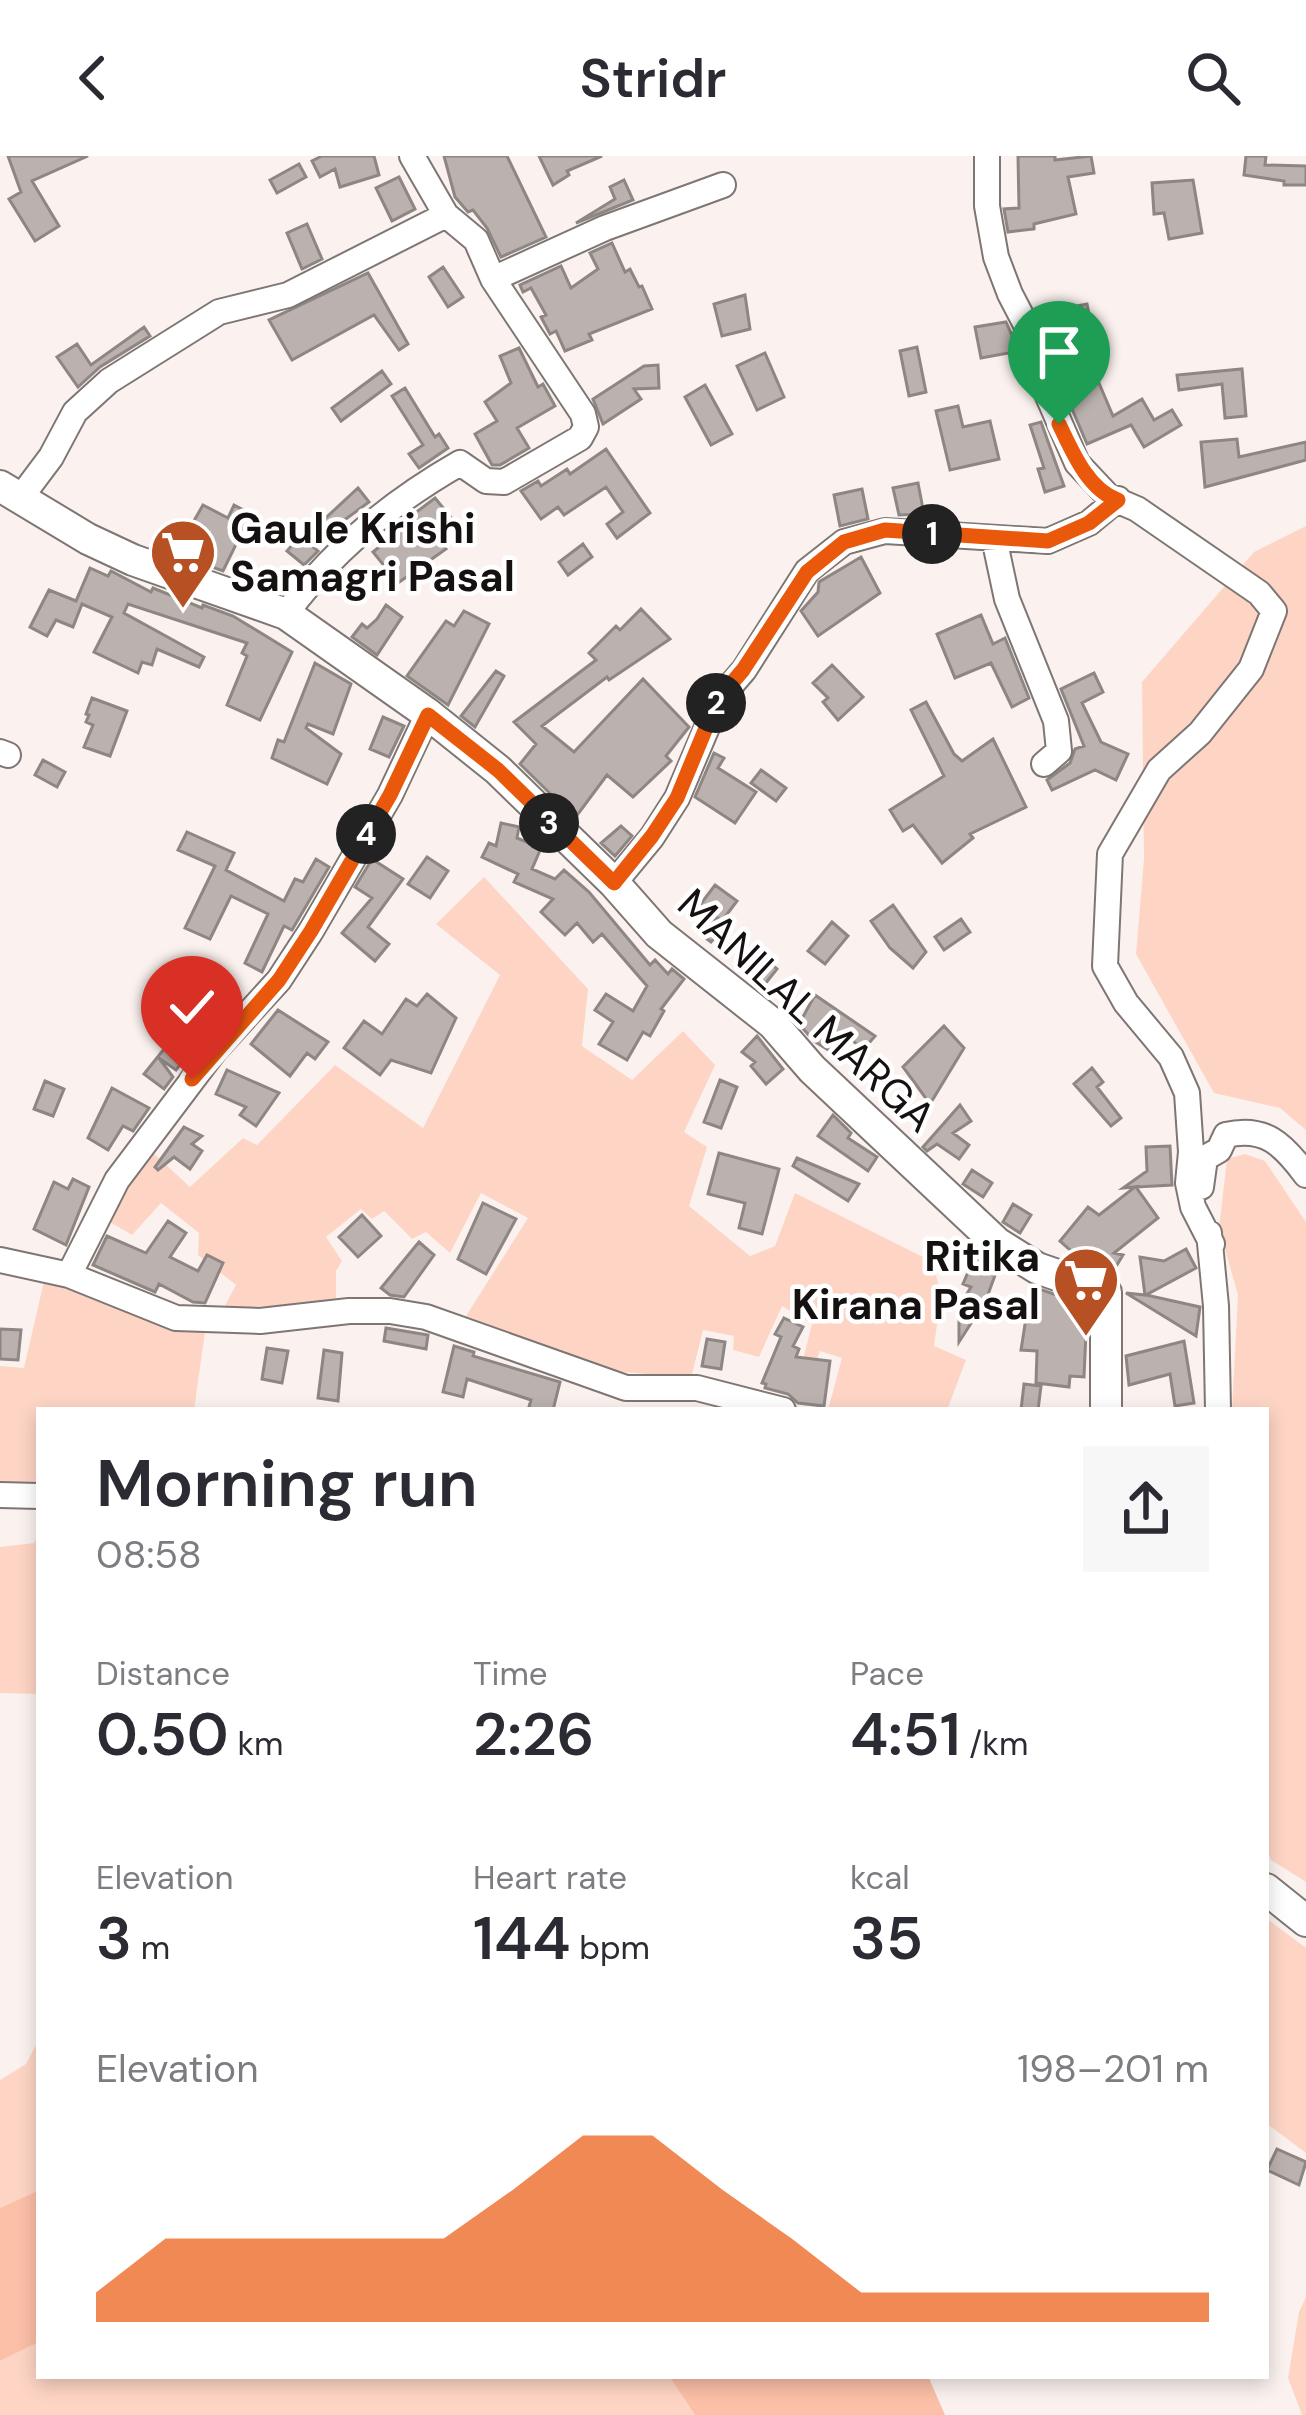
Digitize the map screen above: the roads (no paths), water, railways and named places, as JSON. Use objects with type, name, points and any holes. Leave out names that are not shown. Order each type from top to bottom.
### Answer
[{"type":"street","points":[[286,614],[335,554],[419,487],[460,463],[486,482],[504,482],[580,439],[586,427],[583,414],[494,279],[476,240],[446,215],[412,156]]},
{"type":"street","points":[[987,156],[987,206],[996,257],[1035,342],[1047,394],[1077,463],[1108,496],[1258,593],[1274,611],[1251,669],[1200,733],[1160,770],[1110,854],[1105,966],[1126,1003],[1171,1057],[1187,1093],[1188,1183],[1192,1207],[1212,1244]]},
{"type":"street","points":[[494,279],[605,228],[723,185]]},
{"type":"street","points":[[8,491],[27,489],[51,458],[74,412],[109,381],[220,312],[288,295],[446,215]]},
{"type":"street","name":"MANILAL MARGA","points":[[8,491],[133,560],[286,614],[498,770],[614,883],[659,934],[773,1024],[812,1069],[997,1243],[1037,1268],[1106,1292],[1110,1401]]},
{"type":"street","points":[[614,883],[677,798],[718,699],[743,670],[807,572],[844,542],[885,530],[1048,541],[1089,523],[1118,500]]},
{"type":"street","points":[[994,538],[1007,599],[1056,721],[1059,751],[1044,764]]},
{"type":"street","points":[[69,1275],[117,1180],[215,1050],[279,980],[311,931],[390,795],[428,715]]},
{"type":"street","points":[[1218,1407],[1212,1244],[1199,1196],[1205,1158],[1219,1150],[1226,1135],[1248,1130],[1276,1141],[1306,1175]]},
{"type":"street","points":[[0,1259],[69,1275],[176,1318],[260,1321],[349,1311],[426,1317],[626,1388],[697,1388],[771,1407]]},
{"type":"street","points":[[0,1495],[36,1496]]},
{"type":"street","points":[[1269,1891],[1306,1921]]},
{"type":"place","name":"Gaule Krishi Samagri Pasal","points":[[183,611]]},
{"type":"place","name":"Ritika Kirana Pasal","points":[[1086,1339]]}]
